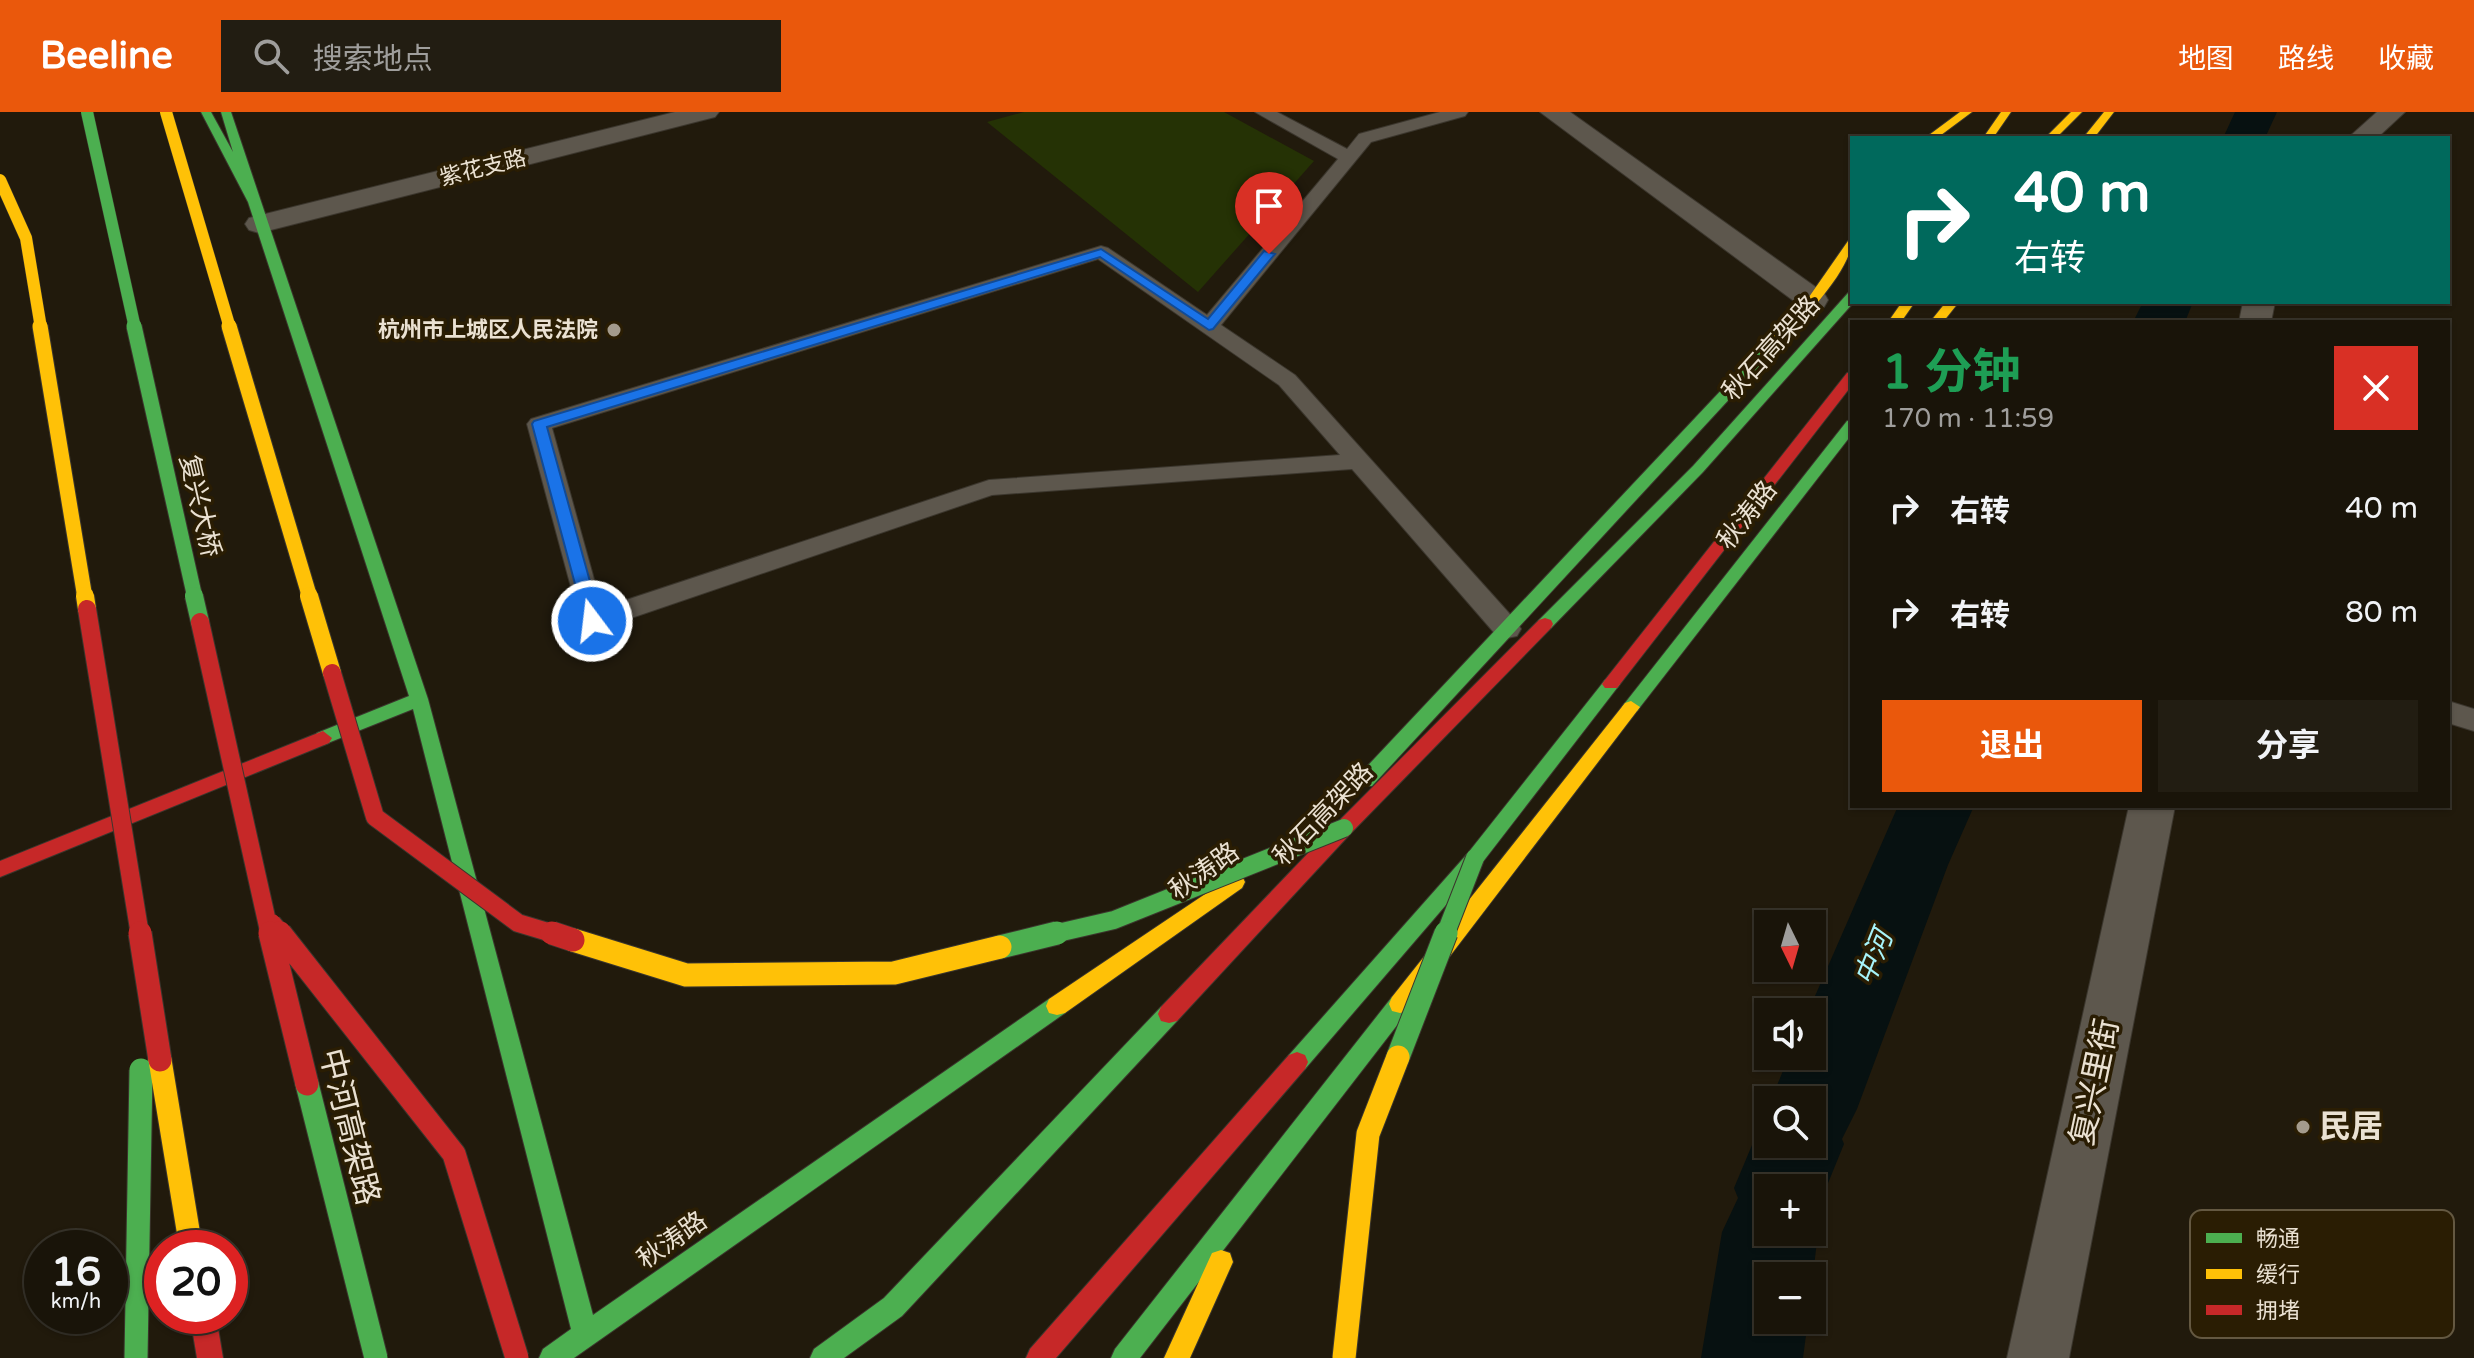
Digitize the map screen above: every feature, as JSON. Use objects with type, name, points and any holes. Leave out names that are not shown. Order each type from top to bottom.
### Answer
[{"type":"main road","name":"复兴大桥","points":[[87,112],[264,911]]},
{"type":"main road","points":[[166,112],[375,817],[518,923],[686,975],[894,973],[1114,920],[1344,828]]},
{"type":"main road","points":[[206,112],[257,213]]},
{"type":"main road","points":[[226,112],[419,699],[585,1333]]},
{"type":"main road","points":[[1933,136],[1967,112]]},
{"type":"main road","points":[[1989,136],[2006,112]]},
{"type":"main road","points":[[2052,136],[2077,112]]},
{"type":"main road","points":[[2090,136],[2109,112]]},
{"type":"main road","points":[[0,180],[26,238],[188,1230]]},
{"type":"main road","name":"秋涛路","points":[[552,1358],[1337,811],[1813,300],[1850,247]]},
{"type":"main road","name":"秋石高架路","points":[[823,1358],[893,1307],[1344,828],[1698,469],[1850,298]]},
{"type":"main road","points":[[1938,320],[1951,304]]},
{"type":"main road","points":[[1039,1358],[1475,858],[1850,379]]},
{"type":"main road","name":"秋涛路","points":[[1124,1358],[1850,427]]},
{"type":"main road","points":[[0,869],[419,699]]},
{"type":"main road","points":[[1344,1358],[1368,1134],[1475,858]]},
{"type":"main road","name":"中河高架路","points":[[264,911],[376,1358]]},
{"type":"main road","points":[[264,911],[454,1154],[517,1358]]},
{"type":"main road","points":[[136,1358],[143,959]]},
{"type":"main road","points":[[1177,1358],[1248,1202]]},
{"type":"main road","points":[[838,1358],[893,1307]]},
{"type":"main road","points":[[206,1334],[210,1358]]},
{"type":"street","name":"紫花支路","points":[[257,213],[706,112]]},
{"type":"street","points":[[1553,112],[1813,300]]},
{"type":"street","points":[[2363,136],[2392,112]]},
{"type":"street","name":"复兴里街","points":[[2038,1358],[2152,808]]},
{"type":"lane","points":[[1264,112],[1349,157]]},
{"type":"lane","points":[[1209,326],[1365,138],[1459,112]]},
{"type":"lane","points":[[1358,461],[989,488],[592,621],[539,424],[1101,252],[1287,380],[1507,629]]},
{"type":"lane","points":[[2450,713],[2474,720]]},
{"type":"green space","points":[[1024,112],[1224,112],[1314,161],[1198,292],[987,122]]},
{"type":"waterway","name":"中河","points":[[2245,136],[2256,112]]},
{"type":"waterway","name":"中河","points":[[2160,320],[2167,304]]},
{"type":"waterway","name":"中河","points":[[1821,1086],[1909,865],[1935,808]]},
{"type":"waterway","name":"中河","points":[[1786,1174],[1793,1158]]},
{"type":"waterway","name":"中河","points":[[1752,1358],[1768,1246]]},
{"type":"traffic: fast","points":[[87,112],[200,622]]},
{"type":"traffic: fast","points":[[206,112],[254,202],[419,699],[323,738]]},
{"type":"traffic: fast","points":[[226,112],[253,200]]},
{"type":"traffic: fast","points":[[1545,624],[1698,469],[1850,298]]},
{"type":"traffic: fast","points":[[1365,781],[1765,352]]},
{"type":"traffic: fast","points":[[1631,707],[1850,427]]},
{"type":"traffic: fast","points":[[1297,1062],[1475,858],[1611,684]]},
{"type":"traffic: fast","points":[[419,699],[585,1333]]},
{"type":"traffic: fast","points":[[1000,947],[1114,920],[1344,828]]},
{"type":"traffic: fast","points":[[1398,1057],[1475,858]]},
{"type":"traffic: fast","points":[[1124,1358],[1400,1004]]},
{"type":"traffic: fast","points":[[552,1358],[1057,1006]]},
{"type":"traffic: fast","points":[[823,1358],[893,1307],[1169,1014]]},
{"type":"traffic: fast","points":[[136,1358],[141,1070]]},
{"type":"traffic: fast","points":[[307,1084],[376,1358]]},
{"type":"traffic: slow","points":[[166,112],[332,673]]},
{"type":"traffic: slow","points":[[1933,136],[1967,112]]},
{"type":"traffic: slow","points":[[1989,136],[2006,112]]},
{"type":"traffic: slow","points":[[2052,136],[2077,112]]},
{"type":"traffic: slow","points":[[2090,136],[2109,112]]},
{"type":"traffic: slow","points":[[0,180],[26,238],[87,609]]},
{"type":"traffic: slow","points":[[1765,352],[1813,300],[1850,247]]},
{"type":"traffic: slow","points":[[1896,320],[1908,304]]},
{"type":"traffic: slow","points":[[1938,320],[1951,304]]},
{"type":"traffic: slow","points":[[1400,1004],[1631,707]]},
{"type":"traffic: slow","points":[[1057,1006],[1235,882]]},
{"type":"traffic: slow","points":[[573,940],[686,975],[894,973],[1000,947]]},
{"type":"traffic: slow","points":[[1344,1358],[1368,1134],[1398,1057]]},
{"type":"traffic: slow","points":[[160,1060],[188,1230]]},
{"type":"traffic: slow","points":[[1177,1358],[1221,1262]]},
{"type":"traffic: jam","points":[[1611,684],[1850,379]]},
{"type":"traffic: jam","points":[[87,609],[160,1060]]},
{"type":"traffic: jam","points":[[200,622],[264,911],[307,1084]]},
{"type":"traffic: jam","points":[[1169,1014],[1344,828],[1545,624]]},
{"type":"traffic: jam","points":[[332,673],[375,817],[518,923],[573,940]]},
{"type":"traffic: jam","points":[[0,869],[323,738]]},
{"type":"traffic: jam","points":[[272,923],[454,1154],[517,1358]]},
{"type":"traffic: jam","points":[[1039,1358],[1297,1062]]},
{"type":"traffic: jam","points":[[206,1334],[210,1358]]},
{"type":"place","name":"杭州市上城区人民法院","points":[[614,330]]},
{"type":"place","name":"民居","points":[[2303,1127]]},
{"type":"route","points":[[592,621],[539,424],[1101,252],[1209,326],[1269,254]]}]
